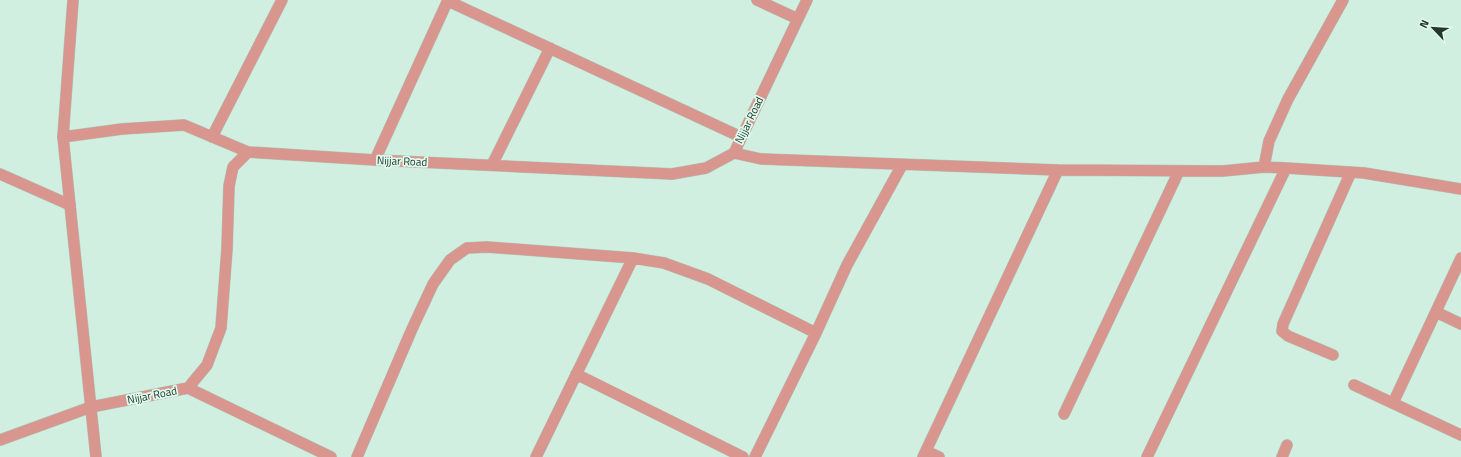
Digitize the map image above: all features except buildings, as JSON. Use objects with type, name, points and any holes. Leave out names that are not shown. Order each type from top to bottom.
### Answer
[{"type":"street","points":[[73,0],[63,137],[96,457]]},
{"type":"street","points":[[212,137],[282,0]]},
{"type":"street","points":[[375,160],[448,0],[741,137]]},
{"type":"street","points":[[757,0],[798,19]]},
{"type":"street","name":"Nijjar Road","points":[[0,440],[91,407],[188,388],[207,365],[221,328],[227,249],[229,186],[233,167],[248,152],[375,160],[672,174],[706,168],[734,153],[808,0]]},
{"type":"street","points":[[1264,167],[1269,141],[1288,99],[1343,0]]},
{"type":"street","points":[[492,165],[550,48]]},
{"type":"street","points":[[63,137],[122,129],[184,125],[248,152]]},
{"type":"street","points":[[734,153],[761,159],[1058,170],[1223,171],[1264,167],[1286,168],[1351,172],[1461,189]]},
{"type":"street","points":[[755,457],[816,333],[847,265],[902,165]]},
{"type":"street","points":[[1147,457],[1286,168]]},
{"type":"street","points":[[939,457],[924,454],[1058,170]]},
{"type":"street","points":[[1064,414],[1178,170]]},
{"type":"street","points":[[1333,355],[1288,336],[1282,331],[1283,324],[1351,172]]},
{"type":"street","points":[[0,174],[70,205]]},
{"type":"street","points":[[357,457],[433,284],[450,260],[467,248],[487,247],[633,258],[664,262],[708,279],[816,333]]},
{"type":"street","points":[[536,457],[633,258]]},
{"type":"street","points":[[1393,403],[1461,258]]},
{"type":"street","points":[[1436,312],[1461,324]]},
{"type":"street","points":[[576,374],[743,457]]},
{"type":"street","points":[[1354,386],[1461,436]]},
{"type":"street","points":[[188,388],[330,457]]},
{"type":"street","points":[[1282,457],[1287,445]]}]
